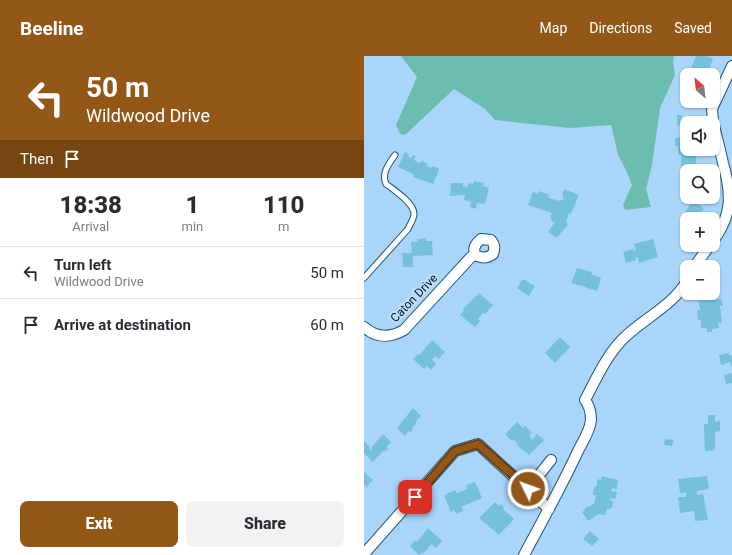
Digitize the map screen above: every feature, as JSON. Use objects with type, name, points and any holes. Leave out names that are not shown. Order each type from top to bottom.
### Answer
[{"type":"street","points":[[720,88],[732,66]]},
{"type":"street","points":[[711,108],[713,121],[732,198],[729,217],[720,234]]},
{"type":"street","name":"Caton Drive","points":[[364,328],[377,335],[385,336],[397,334],[404,330],[471,257],[476,255]]},
{"type":"street","points":[[524,555],[590,427],[590,411],[588,403],[584,400],[600,372],[616,346],[625,336],[680,290]]},
{"type":"street","points":[[364,554],[455,451],[478,444],[549,509]]},
{"type":"street","points":[[528,489],[551,460]]},
{"type":"lane","points":[[364,278],[408,229],[413,220],[413,208],[386,184],[384,179],[385,171],[395,156]]},
{"type":"shaded area","points":[[401,56],[674,56],[673,62],[675,75],[660,108],[652,165],[646,189],[651,207],[625,210],[623,205],[632,185],[618,155],[611,125],[570,128],[495,120],[485,109],[454,89],[405,135],[400,134],[396,125],[417,77]]},
{"type":"building","points":[[696,56],[707,56],[713,59],[709,68],[691,68]]},
{"type":"building","points":[[677,115],[682,115],[680,116],[680,125],[677,125]]},
{"type":"building","points":[[675,138],[680,138],[680,155],[678,155],[678,146],[675,146]]},
{"type":"building","points":[[405,152],[409,154],[408,156],[411,158],[413,155],[416,156],[414,160],[419,163],[422,161],[427,163],[427,166],[431,168],[433,166],[438,168],[439,170],[433,184],[413,177],[414,175],[411,173],[398,167]]},
{"type":"building","points":[[681,156],[696,156],[696,164],[681,164]]},
{"type":"building","points":[[474,181],[484,183],[483,186],[489,188],[485,204],[477,203],[476,209],[470,207],[471,202],[464,200],[465,195],[450,196],[451,183],[463,183],[463,186],[467,187],[468,183],[473,184]]},
{"type":"building","points":[[564,189],[579,195],[571,214],[569,213],[566,222],[568,224],[557,238],[548,232],[555,222],[552,221],[550,217],[552,213],[528,205],[533,192],[538,194],[539,191],[549,195],[548,198],[560,201],[564,199],[562,195]]},
{"type":"building","points":[[690,204],[697,204],[704,208],[702,212],[685,212]]},
{"type":"building","points":[[426,238],[426,241],[432,241],[433,255],[413,256],[413,267],[403,267],[402,253],[412,253],[411,242],[418,242],[417,239]]},
{"type":"building","points":[[653,239],[658,257],[639,263],[638,257],[635,258],[636,260],[626,263],[623,252],[633,249],[634,251],[636,250],[634,244]]},
{"type":"building","points":[[577,268],[592,272],[591,274],[601,278],[597,291],[571,283]]},
{"type":"building","points":[[523,279],[535,286],[529,296],[517,288]]},
{"type":"building","points":[[479,293],[493,305],[478,319],[480,321],[475,327],[460,315],[464,310],[463,309]]},
{"type":"building","points":[[722,299],[723,306],[720,306],[722,323],[718,323],[719,328],[712,329],[712,332],[707,332],[707,328],[701,328],[701,320],[698,320],[697,310],[700,310],[699,301]]},
{"type":"building","points":[[560,337],[570,347],[555,363],[545,353]]},
{"type":"building","points":[[432,340],[445,352],[439,359],[435,356],[432,360],[436,364],[431,370],[427,366],[424,369],[413,359],[422,352]]},
{"type":"building","points":[[729,353],[729,356],[732,355],[732,368],[730,362],[721,365],[719,355]]},
{"type":"building","points":[[732,373],[732,383],[726,384],[724,375]]},
{"type":"building","points":[[413,408],[421,416],[415,423],[416,424],[412,428],[413,429],[411,432],[409,431],[405,436],[397,428]]},
{"type":"building","points":[[708,415],[715,415],[715,422],[720,421],[720,431],[715,432],[715,450],[705,451],[704,424],[708,424]]},
{"type":"building","points":[[517,422],[523,428],[525,426],[532,432],[529,435],[531,436],[530,437],[532,440],[537,434],[544,440],[529,455],[518,446],[514,439],[512,441],[505,434]]},
{"type":"building","points":[[383,434],[391,442],[386,447],[388,449],[386,451],[384,450],[373,462],[365,454],[366,453],[364,454],[364,441],[371,450]]},
{"type":"building","points":[[665,439],[674,440],[672,446],[664,445]]},
{"type":"building","points":[[364,472],[373,480],[367,487],[364,484]]},
{"type":"building","points":[[602,476],[618,480],[617,489],[612,488],[611,491],[617,492],[615,499],[610,498],[613,502],[612,508],[607,509],[605,515],[598,514],[588,521],[582,512],[585,508],[594,504],[596,495],[593,495],[594,487],[596,487],[598,479],[601,480]]},
{"type":"building","points":[[707,476],[709,489],[697,491],[697,495],[703,494],[708,520],[695,521],[694,511],[680,513],[678,497],[686,497],[686,492],[680,493],[678,479]]},
{"type":"building","points":[[475,482],[482,498],[461,507],[463,511],[456,514],[454,510],[451,512],[444,495],[455,490],[457,493],[468,489],[466,485]]},
{"type":"building","points":[[495,502],[499,506],[501,504],[504,508],[503,509],[514,519],[499,535],[479,518]]},
{"type":"building","points":[[428,528],[442,541],[436,548],[431,544],[426,551],[419,555],[410,546],[415,540],[417,542]]},
{"type":"building","points":[[590,531],[599,539],[592,546],[583,539]]},
{"type":"route","points":[[415,497],[455,451],[478,444],[528,489]]}]
